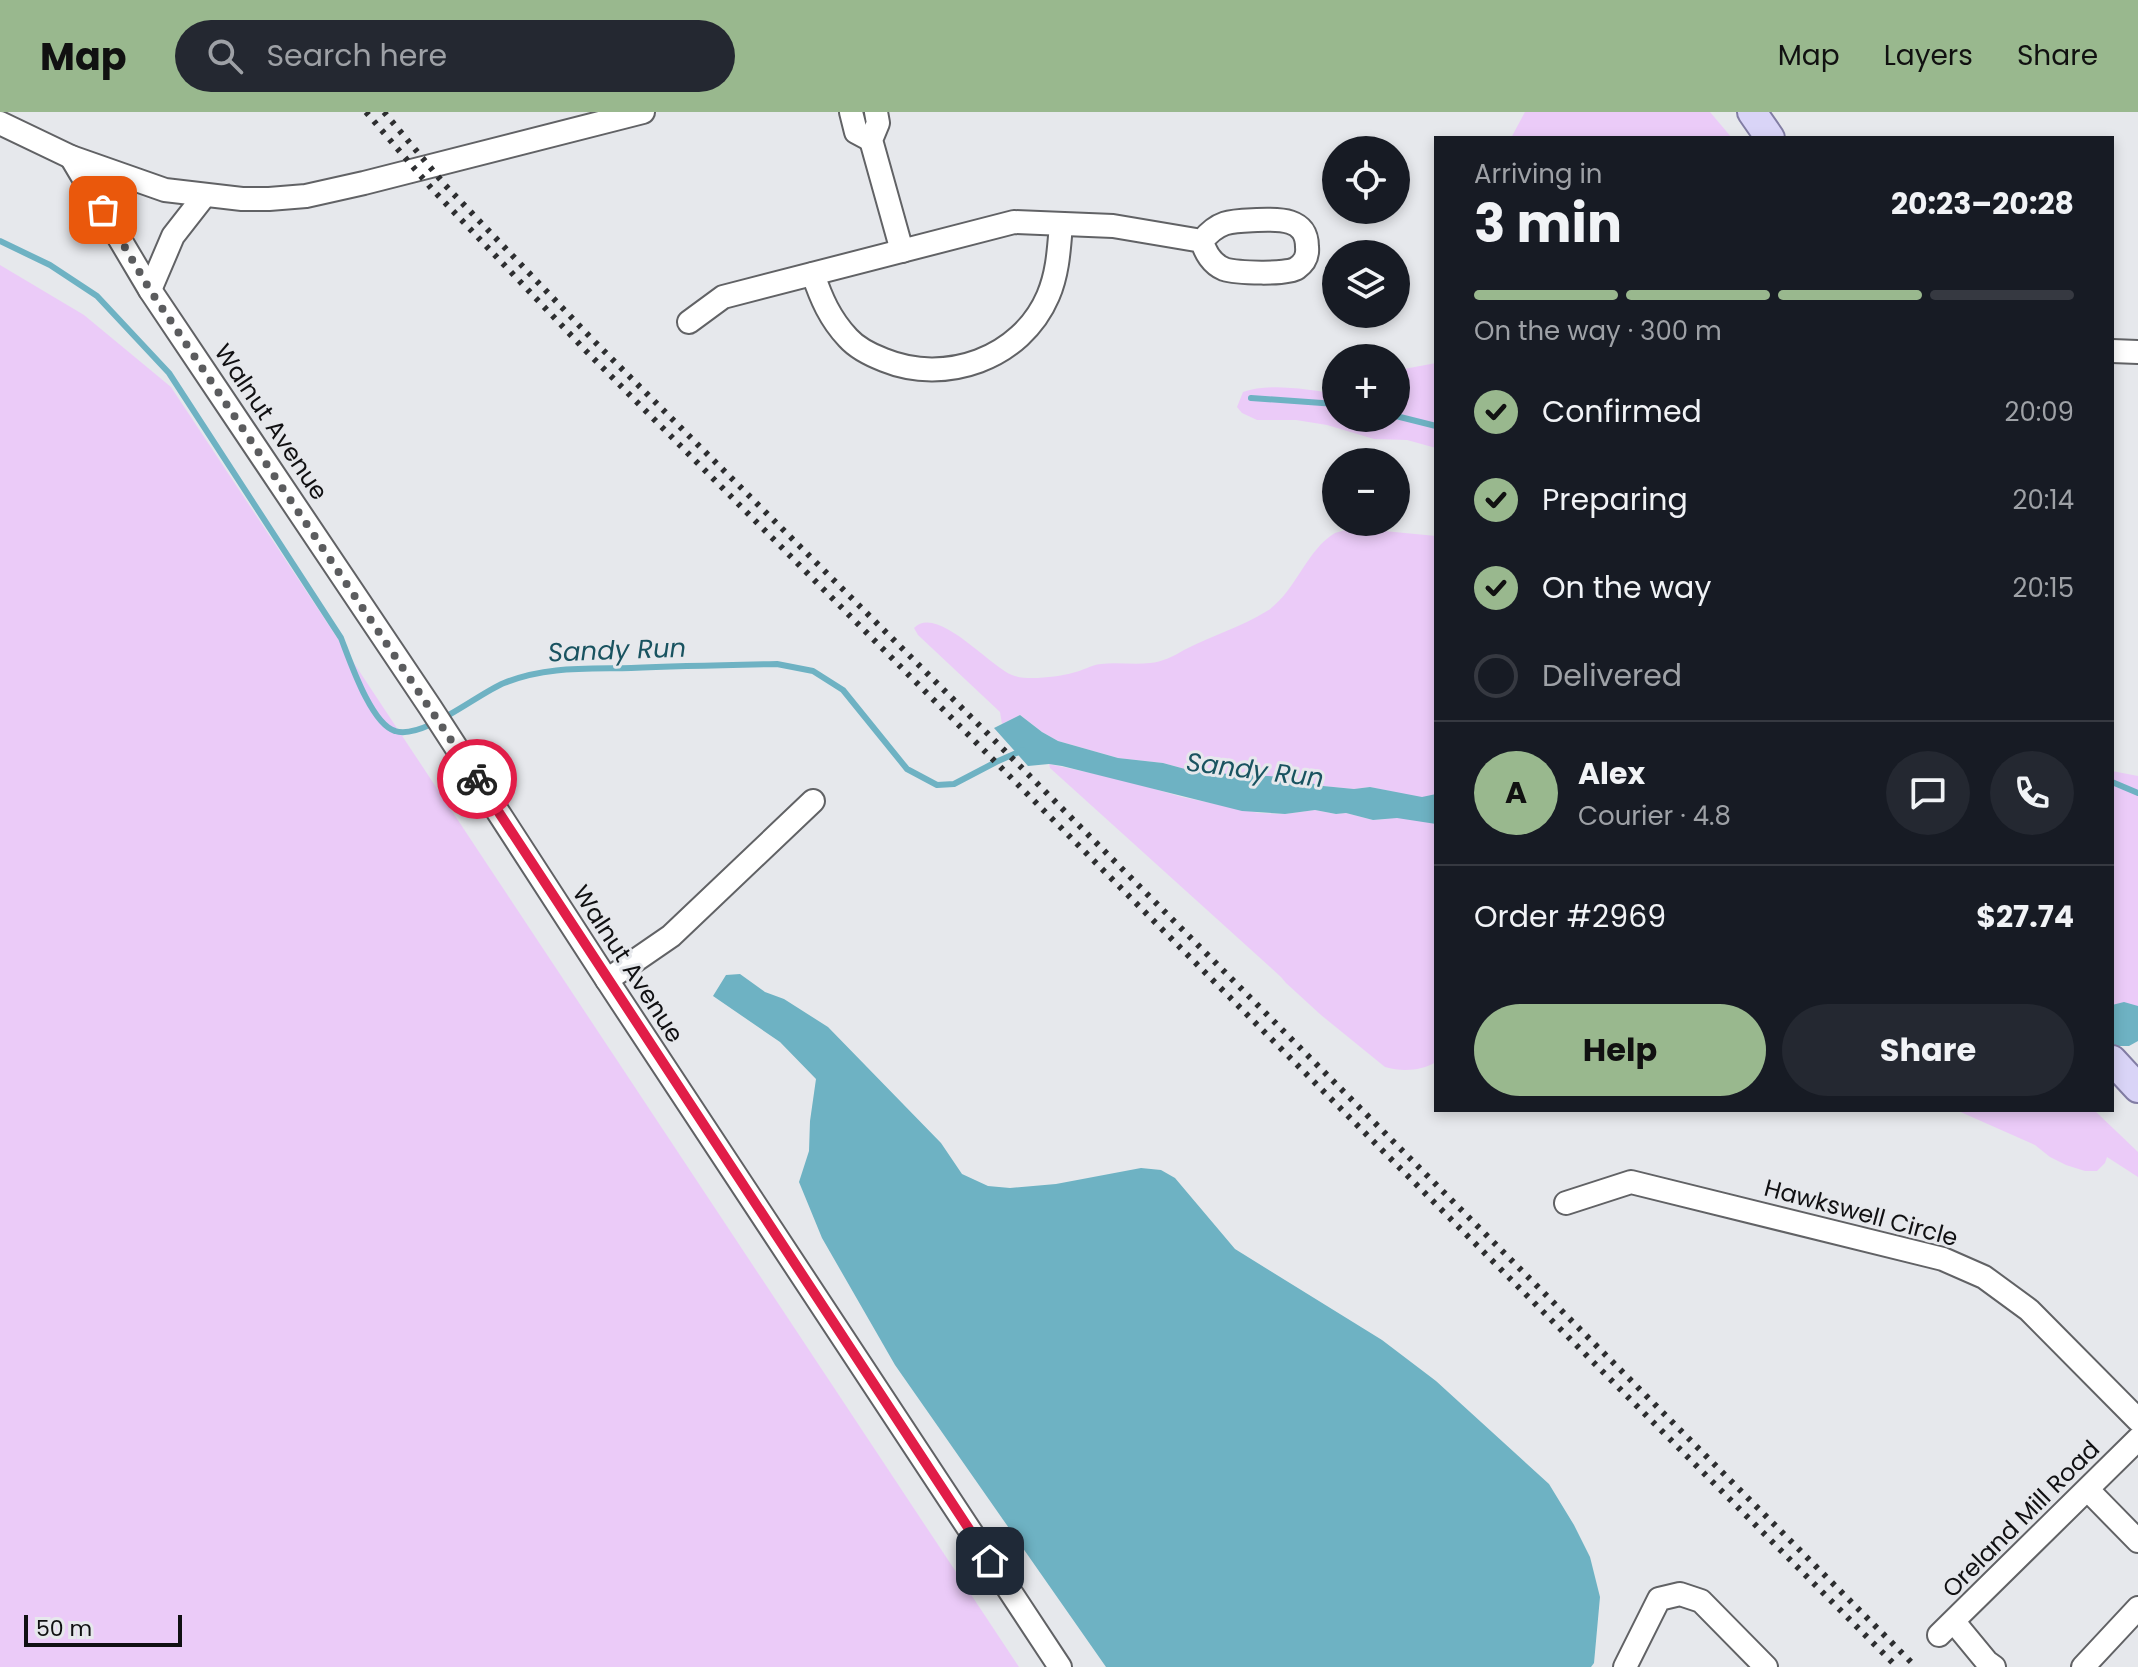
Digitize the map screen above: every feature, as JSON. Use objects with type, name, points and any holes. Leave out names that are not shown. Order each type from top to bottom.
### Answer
[{"type":"main road","points":[[1752,112],[1769,136]]},
{"type":"main road","points":[[2114,1063],[2138,1088]]},
{"type":"street","points":[[0,123],[71,157],[165,190],[242,199],[306,196],[643,112]]},
{"type":"street","points":[[851,112],[856,132],[871,140]]},
{"type":"street","points":[[876,112],[878,123],[871,140],[902,251]]},
{"type":"street","name":"Walnut Avenue","points":[[71,157],[150,290],[430,707],[1060,1667]]},
{"type":"street","points":[[150,290],[173,236],[205,195]]},
{"type":"street","points":[[689,322],[723,297],[1014,222],[1113,226],[1202,241]]},
{"type":"street","points":[[813,274],[832,319],[849,340],[873,356],[914,370],[962,368],[993,356],[1015,340],[1035,319],[1055,277],[1061,224]]},
{"type":"street","points":[[2114,351],[2138,352]]},
{"type":"street","points":[[607,980],[671,936],[813,801]]},
{"type":"street","name":"Hawkswell Circle","points":[[1566,1203],[1631,1182],[1943,1259],[1984,1277],[2029,1310],[2138,1420]]},
{"type":"street","name":"Oreland Mill Road","points":[[1994,1667],[1946,1628],[2138,1439]]},
{"type":"street","points":[[2088,1490],[2138,1541]]},
{"type":"street","points":[[1625,1667],[1659,1599],[1680,1594],[1701,1601],[1766,1667]]},
{"type":"street","points":[[2083,1667],[2138,1608]]},
{"type":"shaded area","points":[[1525,112],[1710,112],[1730,136],[1512,136]]},
{"type":"shaded area","points":[[0,265],[84,315],[171,387],[1019,1667],[0,1667]]},
{"type":"shaded area","points":[[1434,363],[1434,447],[1407,440],[1374,439],[1350,432],[1410,432],[1410,368]]},
{"type":"shaded area","points":[[1289,388],[1322,392],[1322,424],[1296,420],[1257,420],[1237,407],[1243,392]]},
{"type":"shaded area","points":[[1331,536],[1434,536],[1434,1063],[1411,1070],[1385,1067],[1321,1015],[1049,764],[1259,813],[1315,810],[1373,820],[1387,819],[1394,792],[1370,787],[1323,786],[1285,778],[1196,772],[1163,763],[1118,758],[1058,741],[1020,715],[1002,724],[1000,712],[914,628],[924,623],[936,624],[963,639],[1002,669],[1025,678],[1059,676],[1101,664],[1159,661],[1267,611],[1286,593]]},
{"type":"shaded area","points":[[2114,771],[2138,776],[2138,1040],[2114,1010]]},
{"type":"shaded area","points":[[1961,1112],[2096,1112],[2138,1152],[2138,1177],[2107,1157],[2097,1171],[2085,1171],[2050,1157],[2035,1145]]},
{"type":"water","points":[[1020,715],[1058,741],[1118,758],[1163,763],[1196,772],[1285,777],[1323,786],[1370,787],[1422,797],[1434,794],[1434,824],[1397,818],[1373,820],[1315,810],[1285,814],[1242,811],[1062,766],[1028,766],[994,728]]},
{"type":"water","points":[[740,974],[765,992],[784,999],[828,1027],[941,1143],[962,1174],[988,1186],[1010,1188],[1056,1184],[1141,1168],[1161,1170],[1175,1178],[1235,1249],[1382,1340],[1436,1381],[1549,1484],[1574,1525],[1590,1557],[1600,1597],[1594,1663],[1591,1667],[1106,1667],[895,1365],[822,1238],[799,1182],[809,1151],[816,1079],[780,1042],[713,996],[726,975]]},
{"type":"water","points":[[2124,1002],[2138,1006],[2138,1041],[2129,1046],[2114,1046],[2114,1004]]},
{"type":"waterway","name":"Sandy Run","points":[[0,241],[50,265],[97,296],[169,373],[341,638],[370,705],[386,726],[395,731],[420,729],[504,683],[551,671],[777,664],[813,671],[843,690],[907,769],[937,785],[954,784],[1023,750]]},
{"type":"waterway","points":[[1251,398],[1322,403]]},
{"type":"waterway","points":[[1410,420],[1434,426]]},
{"type":"waterway","points":[[2114,783],[2138,793]]},
{"type":"railway","points":[[366,112],[432,189],[586,351],[1897,1667]]},
{"type":"railway","points":[[384,112],[445,185],[595,342],[1916,1667]]},
{"type":"way so far","points":[[103,210],[150,290],[477,779]]},
{"type":"route","points":[[477,779],[990,1561]]}]
